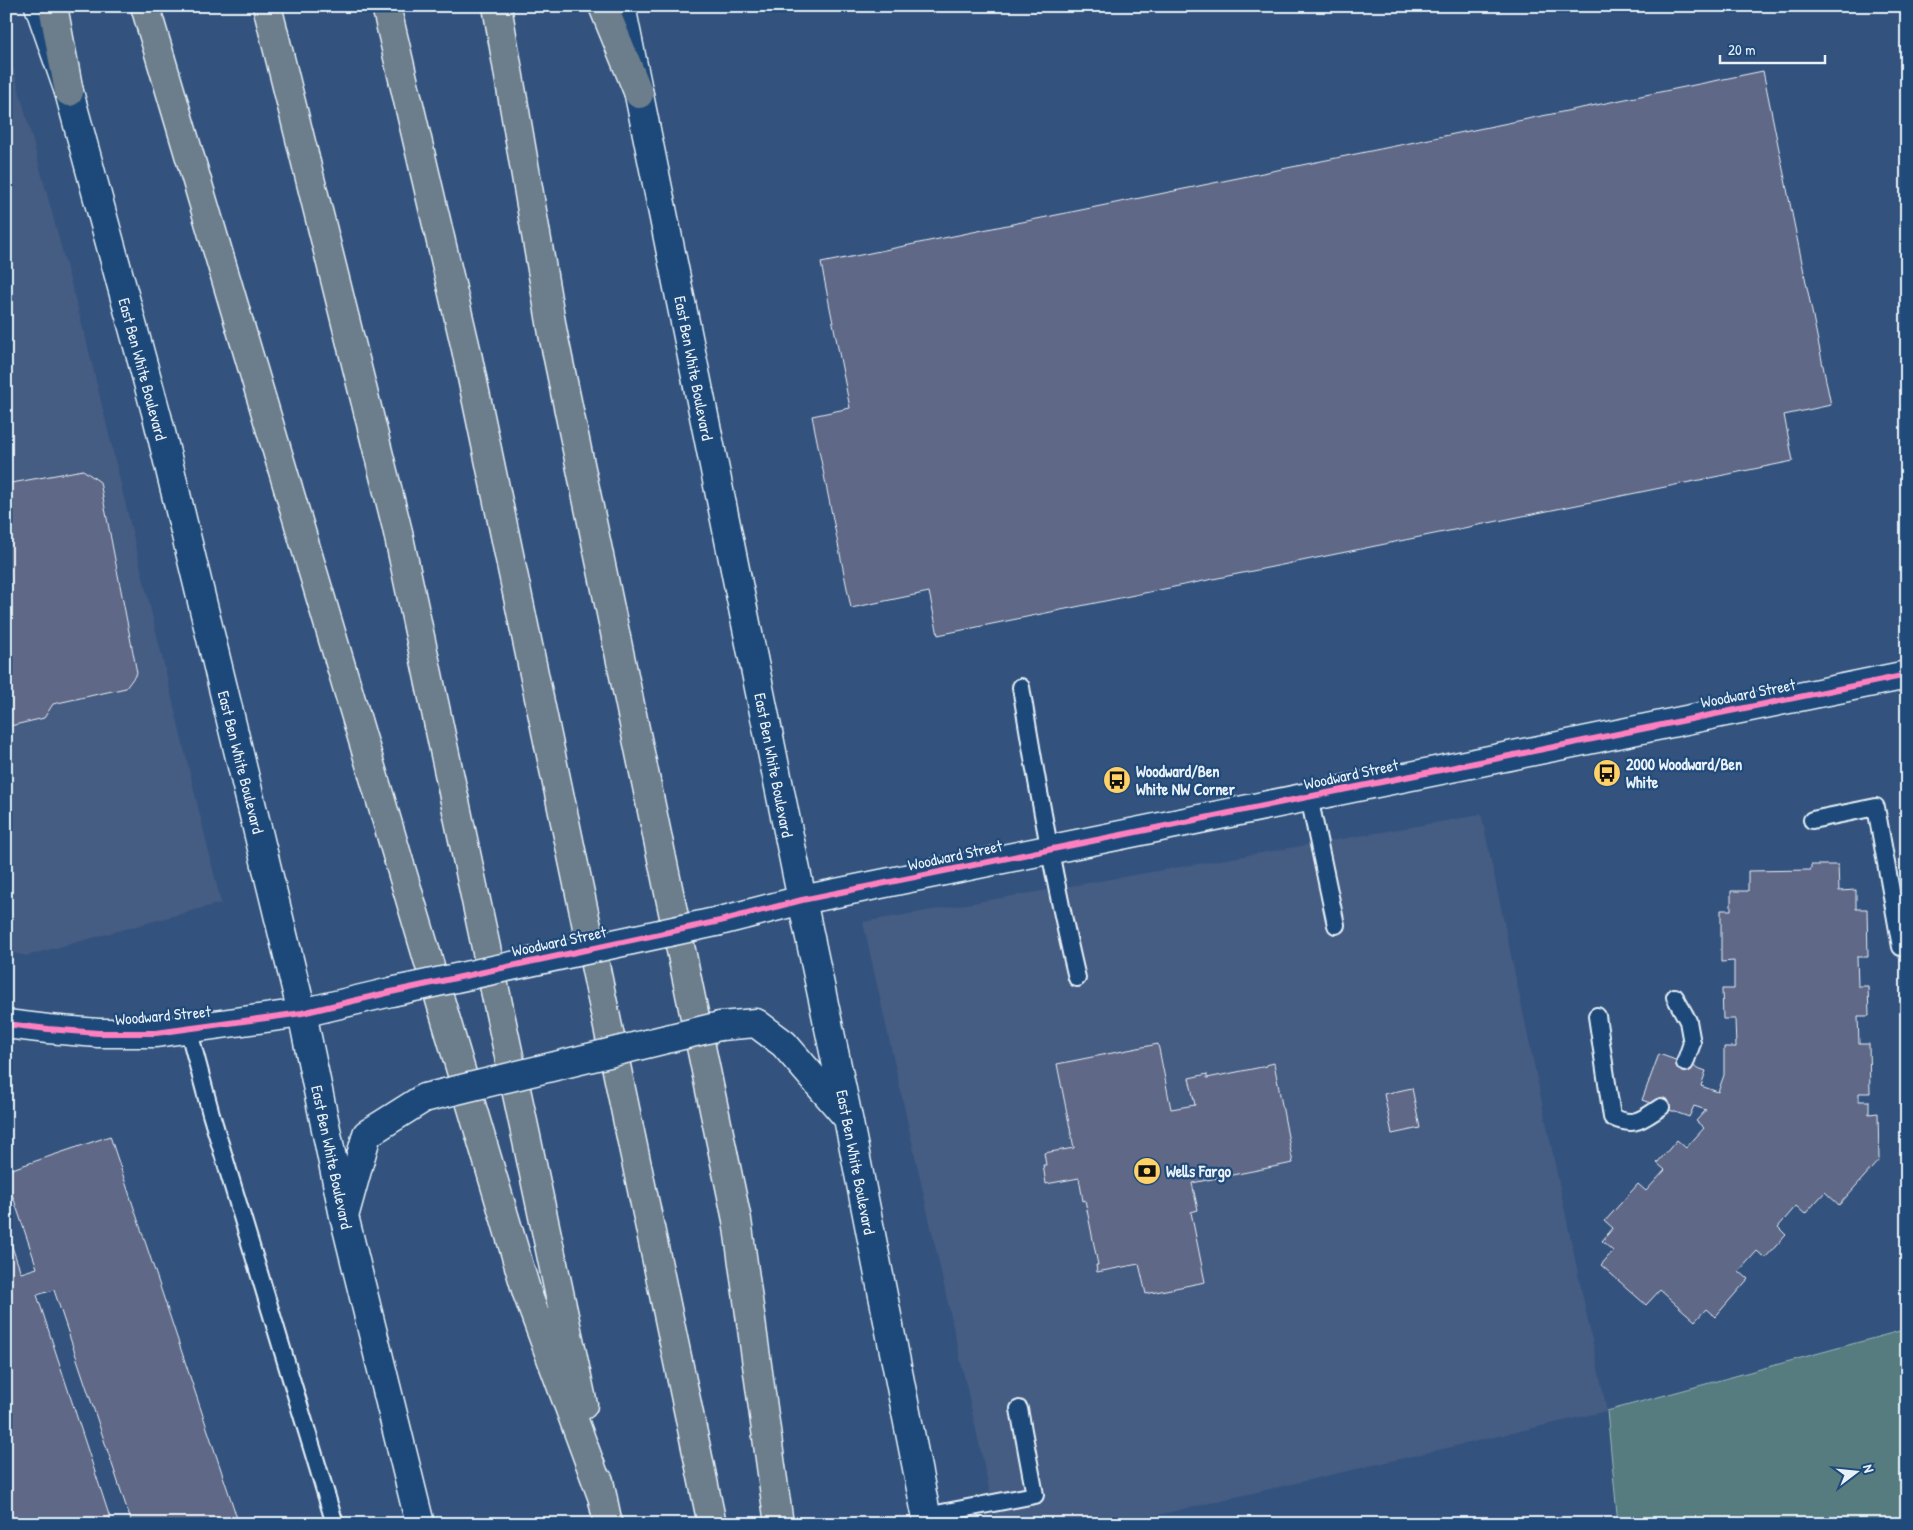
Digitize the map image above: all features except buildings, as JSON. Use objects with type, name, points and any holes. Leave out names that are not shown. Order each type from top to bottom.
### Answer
[{"type":"highway","points":[[53,6],[69,92]]},
{"type":"highway","points":[[145,6],[527,1293],[606,1511]]},
{"type":"highway","points":[[266,6],[397,528],[606,1511]]},
{"type":"highway","points":[[386,6],[466,349],[712,1524]]},
{"type":"highway","points":[[497,6],[553,334],[737,1220],[779,1524]]},
{"type":"highway","points":[[603,6],[639,94]]},
{"type":"main road","name":"East Ben White Boulevard","points":[[39,6],[69,92],[157,416],[302,1013],[344,1216],[420,1524]]},
{"type":"main road","name":"East Ben White Boulevard","points":[[621,6],[848,1118],[927,1520]]},
{"type":"main road","name":"Woodward Street","points":[[6,1024],[98,1033],[156,1033],[302,1013],[802,900],[1907,675]]},
{"type":"main road","points":[[344,1216],[368,1134],[424,1098],[720,1026],[756,1023],[784,1044],[848,1118]]},
{"type":"lane","points":[[1021,687],[1048,850],[1060,910],[1077,978]]},
{"type":"lane","points":[[1309,796],[1336,925]]},
{"type":"lane","points":[[1812,820],[1876,807],[1901,947]]},
{"type":"lane","points":[[1675,997],[1688,1021],[1692,1043],[1685,1063]]},
{"type":"lane","points":[[1597,1016],[1612,1117],[1624,1123],[1638,1121],[1661,1107]]},
{"type":"lane","points":[[188,1028],[214,1124],[335,1524]]},
{"type":"lane","points":[[927,1520],[1034,1495],[1019,1409]]},
{"type":"shaded area","points":[[6,41],[88,347],[221,903],[26,956],[6,951]]},
{"type":"shaded area","points":[[1481,813],[1607,1411],[1119,1524],[997,1524],[863,922],[1474,816]]},
{"type":"green space","points":[[1907,1329],[1907,1524],[1618,1524],[1607,1411]]},
{"type":"cycle path","points":[[6,1024],[98,1033],[156,1033],[302,1013],[720,921],[802,900],[1907,675]]},
{"type":"place","name":"2000 Woodward/Ben White","points":[[1607,773]]},
{"type":"place","name":"Woodward/Ben White NW Corner","points":[[1117,780]]},
{"type":"place","name":"Wells Fargo","points":[[1147,1171]]}]
